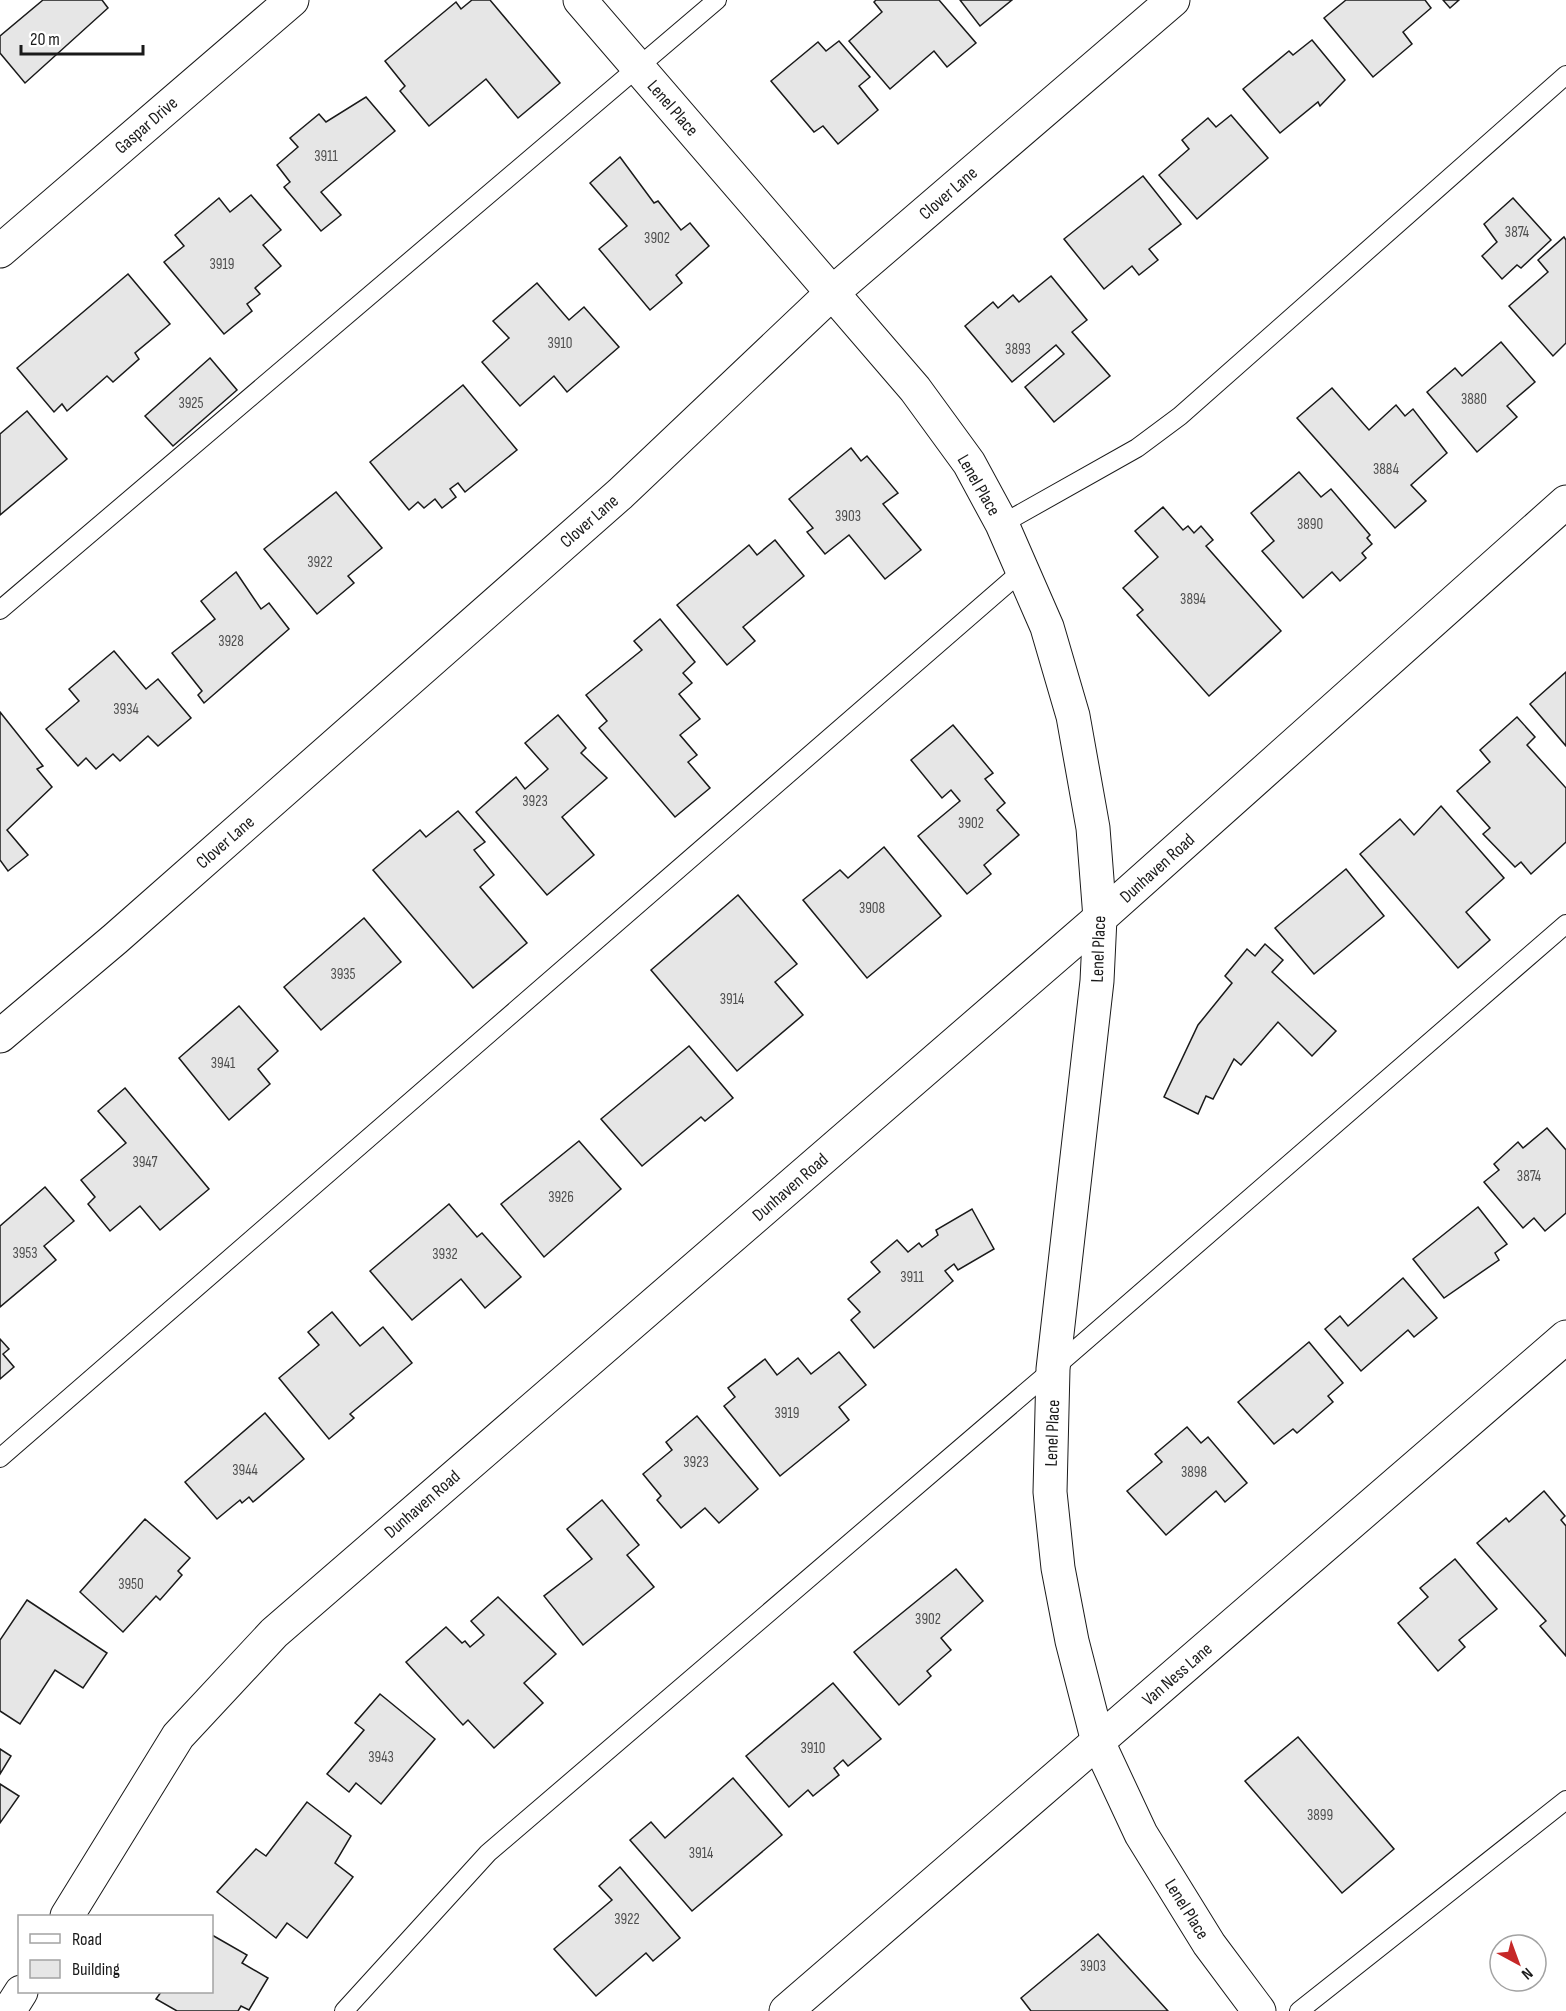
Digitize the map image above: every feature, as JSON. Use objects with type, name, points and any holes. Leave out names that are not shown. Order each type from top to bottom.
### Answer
[{"type":"street","name":"Gaspar Drive","points":[[0,251],[292,0]]},
{"type":"street","name":"Lenel Place","points":[[580,0],[833,292],[915,389],[956,444],[1002,524],[1047,627],[1074,716],[1093,828],[1100,918],[1097,981],[1053,1369],[1050,1492],[1058,1568],[1072,1641],[1098,1742],[1141,1834],[1209,1944],[1259,2011]]},
{"type":"street","name":"Clover Lane","points":[[0,1036],[115,939],[620,494],[833,292],[1173,0]]},
{"type":"street","name":"Dunhaven Road","points":[[68,1915],[178,1736],[274,1633],[1100,918],[1566,502]]},
{"type":"street","name":"Van Ness Lane","points":[[786,2011],[1566,1337]]},
{"type":"street","points":[[9,2011],[20,1993]]},
{"type":"lane","points":[[0,610],[717,0]]},
{"type":"lane","points":[[1002,524],[1137,448],[1180,417],[1566,75]]},
{"type":"lane","points":[[0,1458],[1023,570]]},
{"type":"lane","points":[[344,2011],[488,1853],[1053,1369],[1566,924]]},
{"type":"lane","points":[[1299,2011],[1566,1800]]},
{"type":"building","points":[[43,0],[102,0],[108,8],[25,83],[0,53],[0,36]]},
{"type":"building","points":[[472,0],[490,0],[560,83],[518,118],[486,79],[429,126],[400,91],[405,86],[385,61],[456,2],[461,9]]},
{"type":"building","points":[[876,0],[939,0],[976,43],[947,67],[934,51],[890,89],[849,41],[882,12],[874,2]]},
{"type":"building","points":[[960,0],[1012,0],[980,26]]},
{"type":"building","points":[[1346,0],[1425,0],[1431,8],[1403,32],[1412,44],[1373,77],[1324,18]]},
{"type":"building","points":[[1443,0],[1459,0],[1450,8]]},
{"type":"building","points":[[1312,40],[1345,80],[1320,106],[1318,102],[1280,133],[1243,89],[1289,51],[1293,55]]},
{"type":"building","points":[[839,41],[870,77],[859,86],[878,110],[838,144],[823,126],[814,132],[771,81],[818,42],[826,51]]},
{"type":"building","points":[[366,97],[395,131],[321,192],[341,215],[321,231],[284,187],[290,182],[277,165],[298,147],[290,138],[319,114],[326,122]]},
{"type":"building","points":[[1231,115],[1268,158],[1197,219],[1159,175],[1189,149],[1182,140],[1208,118],[1216,127]]},
{"type":"building","points":[[620,157],[654,203],[658,201],[681,230],[690,223],[709,246],[676,275],[682,283],[650,310],[599,249],[627,226],[590,183]]},
{"type":"building","points":[[1143,176],[1181,224],[1149,249],[1158,260],[1139,275],[1132,266],[1104,289],[1064,239]]},
{"type":"building","points":[[251,195],[281,230],[263,245],[281,266],[255,288],[260,294],[247,304],[252,311],[224,334],[164,262],[184,246],[175,235],[219,198],[230,212]]},
{"type":"building","points":[[1513,198],[1551,240],[1521,268],[1517,265],[1502,279],[1482,256],[1497,242],[1484,224]]},
{"type":"building","points":[[1564,237],[1566,240],[1566,343],[1553,356],[1509,306],[1548,272],[1538,260]]},
{"type":"building","points":[[128,274],[170,324],[135,353],[139,359],[113,382],[107,376],[67,411],[62,404],[54,412],[17,368]]},
{"type":"building","points":[[1051,276],[1087,320],[1072,332],[1110,376],[1054,422],[1025,387],[1064,354],[1056,345],[1012,382],[965,326],[993,302],[998,308],[1013,295],[1019,302]]},
{"type":"building","points":[[537,283],[569,320],[584,307],[619,347],[567,392],[554,376],[520,406],[482,362],[509,338],[493,321]]},
{"type":"building","points":[[1501,342],[1535,382],[1507,406],[1517,417],[1477,452],[1427,392],[1455,368],[1462,376]]},
{"type":"building","points":[[210,358],[237,390],[173,446],[145,416]]},
{"type":"building","points":[[463,385],[517,450],[465,492],[458,483],[450,489],[456,497],[442,508],[435,499],[424,508],[418,502],[409,510],[370,462]]},
{"type":"building","points":[[1332,388],[1369,430],[1396,405],[1405,416],[1413,409],[1447,453],[1411,485],[1426,501],[1395,528],[1297,418]]},
{"type":"building","points":[[27,411],[67,459],[0,515],[0,434]]},
{"type":"building","points":[[851,448],[861,461],[867,456],[898,493],[883,504],[921,550],[885,579],[849,535],[825,554],[807,532],[813,528],[789,499]]},
{"type":"building","points":[[1299,472],[1321,497],[1331,489],[1370,535],[1367,538],[1372,544],[1362,553],[1366,558],[1340,581],[1332,572],[1303,598],[1262,551],[1274,541],[1251,513]]},
{"type":"building","points":[[336,492],[382,548],[348,576],[354,583],[317,614],[264,549]]},
{"type":"building","points":[[1163,507],[1183,530],[1188,526],[1194,533],[1201,526],[1213,540],[1206,546],[1281,631],[1209,696],[1137,615],[1143,610],[1123,588],[1158,557],[1135,531]]},
{"type":"building","points":[[775,540],[804,576],[743,627],[755,641],[727,665],[677,605],[749,545],[757,555]]},
{"type":"building","points":[[236,572],[261,609],[269,603],[289,629],[204,703],[198,695],[202,691],[172,653],[215,619],[201,601]]},
{"type":"building","points":[[660,619],[695,662],[683,673],[692,683],[679,694],[700,719],[680,735],[697,755],[688,762],[710,788],[675,817],[599,728],[607,721],[586,695],[642,650],[634,641]]},
{"type":"building","points":[[114,651],[146,689],[158,679],[191,718],[158,746],[148,736],[120,761],[113,754],[96,769],[86,758],[78,766],[46,729],[79,701],[69,689]]},
{"type":"building","points":[[1566,672],[1566,746],[1530,704]]},
{"type":"building","points":[[0,712],[43,766],[37,769],[52,787],[7,830],[28,855],[8,871],[0,860]]},
{"type":"building","points":[[558,715],[586,748],[581,753],[607,778],[562,817],[594,855],[547,895],[476,812],[516,777],[525,789],[548,769],[525,743]]},
{"type":"building","points":[[1517,717],[1535,737],[1527,745],[1566,788],[1566,842],[1531,874],[1521,862],[1515,867],[1483,834],[1490,828],[1457,791],[1490,762],[1480,750]]},
{"type":"building","points":[[953,725],[993,773],[985,779],[1005,803],[997,810],[1019,835],[984,865],[991,874],[967,894],[918,836],[960,801],[951,790],[942,798],[911,760]]},
{"type":"building","points":[[1441,806],[1504,878],[1466,912],[1490,940],[1458,968],[1360,854],[1400,819],[1414,835]]},
{"type":"building","points":[[458,811],[485,842],[474,850],[494,875],[480,887],[527,943],[473,988],[373,870],[420,830],[426,837]]},
{"type":"building","points":[[884,847],[941,916],[867,978],[803,900],[840,870],[848,878]]},
{"type":"building","points":[[1346,869],[1384,916],[1314,974],[1275,928]]},
{"type":"building","points":[[738,895],[797,964],[775,982],[803,1015],[737,1071],[651,970]]},
{"type":"building","points":[[364,918],[401,962],[321,1030],[284,987]]},
{"type":"building","points":[[1265,944],[1283,960],[1272,972],[1336,1031],[1312,1056],[1278,1022],[1241,1065],[1234,1059],[1213,1099],[1206,1096],[1198,1114],[1164,1097],[1198,1025],[1232,983],[1225,976],[1247,949],[1255,956]]},
{"type":"building","points":[[239,1006],[278,1051],[258,1069],[270,1084],[229,1120],[179,1058]]},
{"type":"building","points":[[689,1046],[733,1098],[705,1121],[701,1117],[642,1166],[601,1119]]},
{"type":"building","points":[[125,1088],[209,1189],[160,1230],[140,1206],[110,1231],[88,1204],[95,1197],[81,1180],[126,1143],[98,1111]]},
{"type":"building","points":[[1547,1128],[1566,1150],[1566,1213],[1545,1231],[1534,1218],[1523,1228],[1484,1182],[1499,1170],[1494,1164],[1518,1142],[1523,1148]]},
{"type":"building","points":[[579,1141],[621,1189],[544,1257],[501,1204]]},
{"type":"building","points":[[45,1187],[74,1221],[44,1246],[56,1260],[0,1307],[0,1226]]},
{"type":"building","points":[[449,1204],[477,1237],[482,1233],[521,1277],[485,1308],[461,1279],[412,1320],[370,1271]]},
{"type":"building","points":[[1478,1207],[1507,1244],[1495,1253],[1499,1260],[1444,1298],[1413,1259]]},
{"type":"building","points":[[972,1209],[994,1249],[958,1270],[954,1264],[945,1271],[953,1281],[874,1348],[851,1320],[860,1312],[848,1299],[880,1272],[871,1262],[897,1240],[908,1252],[919,1243],[922,1247],[938,1235],[936,1230]]},
{"type":"building","points":[[1403,1278],[1437,1318],[1414,1337],[1408,1330],[1361,1371],[1325,1329],[1340,1316],[1348,1326]]},
{"type":"building","points":[[332,1312],[360,1346],[383,1327],[412,1363],[350,1414],[354,1418],[329,1439],[279,1378],[319,1345],[308,1332]]},
{"type":"building","points":[[0,1339],[9,1349],[3,1354],[14,1367],[0,1379]]},
{"type":"building","points":[[1309,1342],[1343,1383],[1328,1396],[1333,1402],[1297,1433],[1293,1429],[1274,1444],[1238,1402]]},
{"type":"building","points":[[839,1352],[866,1385],[839,1407],[849,1420],[780,1476],[724,1406],[735,1397],[728,1388],[765,1359],[777,1375],[798,1358],[811,1374]]},
{"type":"building","points":[[265,1413],[304,1459],[253,1502],[249,1497],[242,1503],[240,1500],[217,1519],[185,1482]]},
{"type":"building","points":[[697,1416],[758,1489],[719,1523],[705,1508],[681,1528],[657,1500],[661,1496],[643,1474],[672,1450],[666,1442]]},
{"type":"building","points":[[1187,1427],[1201,1443],[1208,1437],[1247,1483],[1225,1502],[1216,1491],[1166,1535],[1127,1491],[1162,1462],[1155,1454]]},
{"type":"building","points":[[1544,1491],[1565,1516],[1561,1520],[1566,1526],[1566,1656],[1540,1626],[1546,1621],[1477,1543],[1506,1518],[1509,1522]]},
{"type":"building","points":[[602,1500],[639,1545],[627,1555],[654,1587],[583,1645],[544,1596],[592,1559],[567,1529]]},
{"type":"building","points":[[145,1519],[190,1558],[178,1571],[182,1575],[160,1600],[156,1596],[123,1632],[80,1592]]},
{"type":"building","points":[[1455,1559],[1497,1609],[1459,1640],[1465,1647],[1438,1671],[1398,1623],[1428,1597],[1420,1588]]},
{"type":"building","points":[[956,1569],[983,1601],[941,1638],[951,1650],[927,1671],[931,1676],[899,1705],[854,1652]]},
{"type":"building","points":[[498,1597],[556,1654],[524,1683],[543,1703],[494,1748],[468,1720],[463,1725],[406,1662],[446,1627],[462,1643],[465,1641],[470,1647],[484,1635],[471,1621]]},
{"type":"building","points":[[27,1600],[107,1653],[83,1688],[55,1670],[20,1724],[0,1711],[0,1640]]},
{"type":"building","points":[[833,1683],[881,1739],[848,1766],[843,1760],[834,1768],[839,1775],[813,1796],[808,1790],[789,1807],[746,1756]]},
{"type":"building","points":[[380,1694],[435,1739],[381,1804],[356,1783],[349,1792],[327,1774],[364,1730],[355,1723]]},
{"type":"building","points":[[1298,1737],[1394,1849],[1342,1893],[1245,1781]]},
{"type":"building","points":[[0,1749],[11,1756],[0,1774]]},
{"type":"building","points":[[733,1778],[782,1835],[692,1911],[630,1840],[651,1822],[665,1838]]},
{"type":"building","points":[[0,1784],[19,1796],[0,1823]]},
{"type":"building","points":[[307,1802],[351,1836],[335,1863],[353,1877],[307,1938],[287,1923],[276,1938],[217,1892],[256,1849],[266,1856]]},
{"type":"building","points":[[620,1867],[680,1938],[653,1961],[646,1953],[596,1996],[554,1949],[612,1900],[599,1886]]},
{"type":"building","points":[[1098,1934],[1168,2011],[1031,2011],[1021,1998]]},
{"type":"building","points":[[213,1936],[247,1955],[242,1963],[268,1978],[249,2010],[241,2006],[238,2011],[177,2011],[156,1999],[160,1993],[213,1993]]}]
